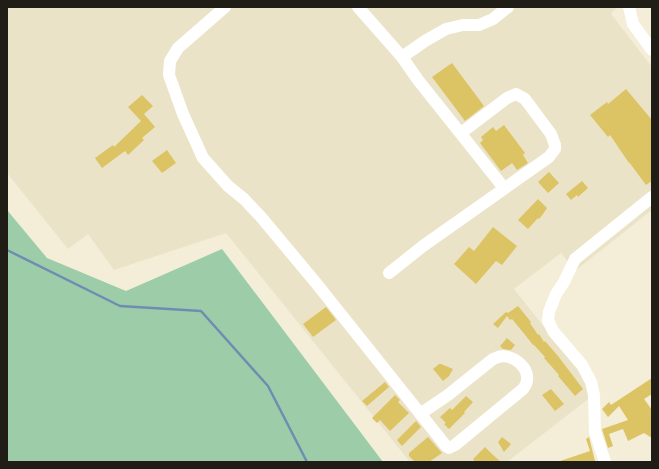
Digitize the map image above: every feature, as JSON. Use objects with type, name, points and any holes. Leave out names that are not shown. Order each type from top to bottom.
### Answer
[{"type":"street","points":[[225,7],[178,48],[170,61],[169,75],[183,114],[203,158],[228,186],[244,199],[261,217],[420,414],[446,446],[449,448],[470,434],[523,389],[527,384],[528,379],[526,371],[521,364],[508,357],[501,356],[494,359],[448,395],[420,414]]},
{"type":"street","points":[[358,7],[402,57],[418,80],[504,188]]},
{"type":"street","points":[[402,57],[446,29],[463,25],[479,25],[493,19],[508,7]]},
{"type":"street","points":[[629,7],[633,24],[652,50]]},
{"type":"street","points":[[390,274],[423,246],[549,157],[556,145],[551,134],[525,99],[516,94],[507,98],[461,133]]},
{"type":"street","points":[[605,462],[595,432],[594,395],[591,382],[582,365],[552,331],[548,320],[548,312],[575,259],[652,197]]},
{"type":"shaded area","points":[[7,7],[617,7],[611,14],[652,67],[652,210],[575,271],[561,253],[514,289],[596,393],[507,462],[410,462],[226,233],[114,270],[88,234],[68,249],[7,173]]},
{"type":"green space","points":[[7,210],[47,258],[126,291],[222,249],[383,462],[7,462]]},
{"type":"building","points":[[452,63],[484,106],[465,121],[432,77]]},
{"type":"building","points":[[626,89],[652,120],[652,181],[646,185],[610,135],[608,137],[590,115],[607,102],[608,104]]},
{"type":"building","points":[[142,95],[153,106],[144,114],[155,127],[142,138],[144,140],[128,155],[125,151],[102,168],[95,158],[113,145],[114,147],[141,121],[128,107]]},
{"type":"building","points":[[504,125],[525,153],[523,155],[528,163],[517,170],[512,163],[501,171],[480,143],[483,140],[481,137],[493,127],[496,131]]},
{"type":"building","points":[[167,150],[176,163],[162,173],[152,161]]},
{"type":"building","points":[[549,172],[559,183],[548,193],[538,182]]},
{"type":"building","points":[[582,181],[588,188],[578,197],[577,195],[571,200],[566,194]]},
{"type":"building","points":[[538,199],[547,208],[539,219],[538,218],[528,229],[518,220]]},
{"type":"building","points":[[493,227],[517,246],[502,265],[496,261],[476,284],[454,264],[469,247],[474,251]]},
{"type":"building","points":[[518,306],[531,322],[530,323],[538,335],[539,334],[544,342],[545,341],[558,356],[583,389],[575,396],[544,358],[545,357],[512,319],[510,320],[507,316],[498,328],[493,324],[506,312],[508,313]]},
{"type":"building","points":[[326,307],[336,320],[313,337],[303,324]]},
{"type":"building","points":[[507,338],[515,345],[511,350],[503,349],[500,346]]},
{"type":"building","points":[[439,364],[453,369],[449,376],[443,381],[433,369]]},
{"type":"building","points":[[652,378],[652,394],[644,399],[652,410],[652,438],[644,433],[628,441],[623,429],[609,434],[613,446],[608,448],[602,429],[628,420],[619,406],[608,417],[602,409],[609,402],[611,405]]},
{"type":"building","points":[[385,382],[389,387],[367,406],[362,401]]},
{"type":"building","points":[[551,389],[564,404],[555,411],[542,395]]},
{"type":"building","points":[[395,395],[400,400],[398,402],[409,413],[390,431],[380,420],[377,423],[372,418]]},
{"type":"building","points":[[466,396],[473,402],[464,412],[465,413],[449,429],[440,417],[450,408],[452,410]]},
{"type":"building","points":[[416,421],[421,427],[402,446],[397,440]]},
{"type":"building","points":[[428,437],[442,453],[429,462],[415,462],[409,456],[409,453]]},
{"type":"building","points":[[502,437],[511,444],[504,452],[498,442]]},
{"type":"building","points":[[589,437],[595,461],[560,462],[590,451],[586,439]]},
{"type":"building","points":[[485,447],[501,462],[475,462],[473,459]]},
{"type":"waterway","points":[[7,250],[120,306],[201,311],[268,386],[307,462]]}]
